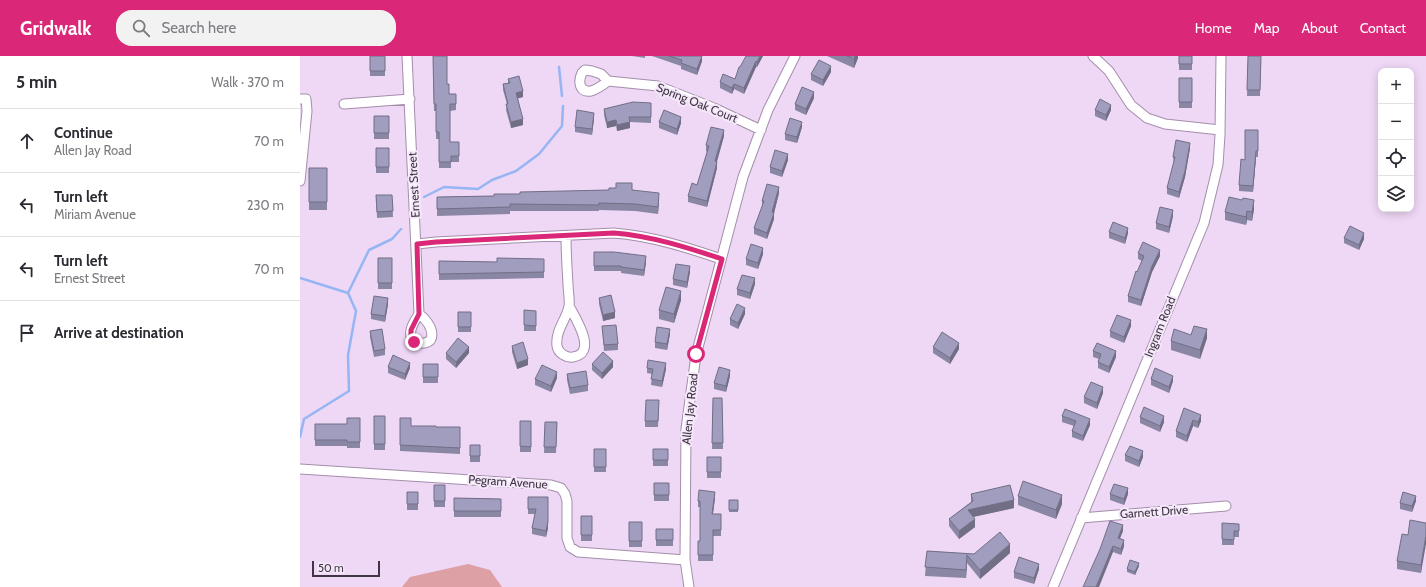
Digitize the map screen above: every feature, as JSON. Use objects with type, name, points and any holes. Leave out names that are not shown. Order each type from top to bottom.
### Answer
[{"type":"street","name":"Ernest Street","points":[[407,56],[417,244],[419,314]]},
{"type":"street","name":"Allen Jay Road","points":[[689,587],[685,560],[686,429],[696,354],[743,178],[768,110],[796,56]]},
{"type":"street","points":[[1093,56],[1109,71],[1131,105],[1147,118],[1165,124],[1220,130]]},
{"type":"street","name":"Ingram Road","points":[[1053,587],[1204,222],[1218,165],[1221,56]]},
{"type":"street","name":"Spring Oak Court","points":[[608,81],[658,86],[714,108],[761,130]]},
{"type":"street","points":[[300,181],[307,111],[303,99]]},
{"type":"street","points":[[344,104],[410,99]]},
{"type":"street","points":[[417,244],[614,233],[635,235],[694,249],[722,259]]},
{"type":"street","points":[[566,236],[569,306],[560,328],[557,346],[558,352],[570,357],[577,356],[582,353],[585,347],[582,331],[569,306]]},
{"type":"street","name":"Pegram Avenue","points":[[300,469],[551,485],[561,488],[565,494],[567,501],[567,538],[570,547],[578,552],[685,560]]},
{"type":"street","name":"Garnett Drive","points":[[1081,518],[1226,506]]},
{"type":"shaded area","points":[[468,564],[490,570],[502,587],[402,587],[410,577]]},
{"type":"building","points":[[370,56],[385,56],[385,71],[370,71]]},
{"type":"building","points":[[433,56],[447,56],[447,84],[449,84],[449,94],[456,94],[456,104],[450,104],[450,142],[459,142],[459,156],[451,156],[451,162],[439,162],[439,132],[436,132],[436,104],[434,104]]},
{"type":"building","points":[[669,56],[702,56],[697,69],[681,63],[682,60]]},
{"type":"building","points":[[746,56],[760,56],[757,62],[756,61],[744,88],[734,84],[732,88],[720,82],[723,74],[735,79],[739,67]]},
{"type":"building","points":[[847,56],[855,56],[854,59]]},
{"type":"building","points":[[1179,56],[1192,56],[1192,64],[1179,64]]},
{"type":"building","points":[[1248,56],[1261,56],[1260,90],[1247,90]]},
{"type":"building","points":[[819,60],[831,66],[823,80],[811,74]]},
{"type":"building","points":[[519,76],[523,91],[516,93],[523,119],[511,122],[503,84],[510,83],[508,79]]},
{"type":"building","points":[[1179,78],[1192,78],[1192,102],[1179,102]]},
{"type":"building","points":[[802,87],[814,92],[806,109],[795,104]]},
{"type":"building","points":[[1100,99],[1111,105],[1106,115],[1095,110]]},
{"type":"building","points":[[633,102],[651,103],[651,117],[629,117],[630,122],[617,125],[616,120],[607,122],[604,109]]},
{"type":"building","points":[[577,110],[594,113],[592,129],[575,127]]},
{"type":"building","points":[[664,110],[681,117],[677,129],[659,122]]},
{"type":"building","points":[[374,116],[389,116],[389,133],[374,133]]},
{"type":"building","points":[[790,118],[802,122],[797,137],[785,134]]},
{"type":"building","points":[[711,127],[724,130],[715,161],[717,162],[707,201],[688,196],[692,183],[697,185],[709,146],[706,145]]},
{"type":"building","points":[[1245,130],[1258,130],[1258,151],[1256,151],[1253,186],[1239,185],[1241,159],[1245,160]]},
{"type":"building","points":[[1176,140],[1190,143],[1185,171],[1179,192],[1167,188],[1175,157],[1173,157]]},
{"type":"building","points":[[376,148],[389,148],[389,167],[376,167]]},
{"type":"building","points":[[775,150],[788,154],[782,171],[770,167]]},
{"type":"building","points":[[309,168],[327,168],[327,202],[309,202]]},
{"type":"building","points":[[616,183],[632,183],[632,190],[659,193],[658,207],[635,204],[599,203],[599,205],[510,204],[510,207],[437,209],[437,197],[494,196],[494,194],[520,194],[520,192],[609,190],[609,188],[616,188]]},
{"type":"building","points":[[767,184],[779,187],[772,212],[774,213],[767,233],[754,228],[764,201],[762,201]]},
{"type":"building","points":[[376,195],[392,195],[393,211],[377,212]]},
{"type":"building","points":[[1229,197],[1242,200],[1243,198],[1254,200],[1252,212],[1247,211],[1246,217],[1225,212]]},
{"type":"building","points":[[1160,207],[1173,210],[1169,227],[1156,223]]},
{"type":"building","points":[[1113,222],[1128,228],[1125,238],[1109,232]]},
{"type":"building","points":[[1350,226],[1364,233],[1359,245],[1344,238]]},
{"type":"building","points":[[1143,242],[1160,250],[1152,266],[1141,300],[1128,296],[1136,271],[1137,272],[1144,256],[1138,253]]},
{"type":"building","points":[[751,244],[763,248],[758,263],[746,259]]},
{"type":"building","points":[[594,252],[614,252],[646,256],[644,270],[621,266],[594,266]]},
{"type":"building","points":[[378,258],[392,258],[392,283],[378,283]]},
{"type":"building","points":[[497,258],[544,259],[544,272],[439,274],[439,261],[497,262]]},
{"type":"building","points":[[676,264],[690,266],[687,282],[673,279]]},
{"type":"building","points":[[742,275],[755,278],[750,293],[737,289]]},
{"type":"building","points":[[666,287],[681,291],[674,314],[659,310]]},
{"type":"building","points":[[611,295],[615,312],[603,315],[599,298]]},
{"type":"building","points":[[374,296],[388,298],[385,316],[371,314]]},
{"type":"building","points":[[737,304],[745,308],[738,323],[730,319]]},
{"type":"building","points":[[524,310],[536,311],[536,326],[524,325]]},
{"type":"building","points":[[458,312],[471,312],[471,327],[458,327]]},
{"type":"building","points":[[1117,315],[1131,320],[1124,337],[1110,331]]},
{"type":"building","points":[[616,325],[618,344],[604,345],[602,326]]},
{"type":"building","points":[[1194,326],[1207,329],[1200,350],[1171,341],[1174,329],[1191,335]]},
{"type":"building","points":[[657,327],[670,329],[667,344],[655,342]]},
{"type":"building","points":[[382,329],[385,349],[374,351],[370,331]]},
{"type":"building","points":[[942,332],[959,343],[950,358],[933,347]]},
{"type":"building","points":[[458,338],[469,347],[456,362],[446,353]]},
{"type":"building","points":[[523,342],[528,359],[517,363],[512,346]]},
{"type":"building","points":[[1097,343],[1116,351],[1109,367],[1098,362],[1101,354],[1093,351]]},
{"type":"building","points":[[603,352],[613,361],[602,373],[592,364]]},
{"type":"building","points":[[393,355],[410,363],[405,374],[388,367]]},
{"type":"building","points":[[648,360],[666,363],[662,381],[651,379],[653,369],[647,368]]},
{"type":"building","points":[[423,364],[438,364],[438,377],[423,377]]},
{"type":"building","points":[[542,365],[557,372],[551,386],[535,379]]},
{"type":"building","points":[[719,367],[730,370],[726,386],[714,383]]},
{"type":"building","points":[[1155,368],[1173,376],[1169,387],[1151,379]]},
{"type":"building","points":[[586,371],[588,385],[570,388],[567,374]]},
{"type":"building","points":[[1091,382],[1103,387],[1097,403],[1084,397]]},
{"type":"building","points":[[713,398],[722,398],[723,443],[712,443]]},
{"type":"building","points":[[646,400],[659,400],[658,421],[645,421]]},
{"type":"building","points":[[1144,407],[1164,416],[1160,426],[1140,417]]},
{"type":"building","points":[[1184,408],[1201,415],[1198,422],[1193,420],[1187,436],[1176,431]]},
{"type":"building","points":[[1065,409],[1090,419],[1083,436],[1072,431],[1076,421],[1062,416]]},
{"type":"building","points":[[374,416],[385,416],[385,444],[374,444]]},
{"type":"building","points":[[347,418],[360,418],[360,442],[347,442],[347,440],[315,440],[315,424],[347,424]]},
{"type":"building","points":[[400,418],[411,418],[411,426],[460,427],[460,448],[400,445]]},
{"type":"building","points":[[520,421],[531,421],[531,447],[520,446]]},
{"type":"building","points":[[545,422],[557,422],[556,447],[544,447]]},
{"type":"building","points":[[470,445],[480,445],[480,456],[470,456]]},
{"type":"building","points":[[1130,446],[1143,451],[1139,461],[1125,455]]},
{"type":"building","points":[[594,449],[606,449],[606,467],[594,467]]},
{"type":"building","points":[[653,449],[668,449],[668,460],[653,460]]},
{"type":"building","points":[[707,457],[721,457],[721,472],[707,472]]},
{"type":"building","points":[[1023,481],[1062,495],[1056,510],[1018,496]]},
{"type":"building","points":[[654,483],[669,483],[669,495],[654,495]]},
{"type":"building","points":[[1114,484],[1128,488],[1124,499],[1110,494]]},
{"type":"building","points":[[434,485],[445,485],[445,501],[434,501]]},
{"type":"building","points":[[1010,485],[1014,500],[968,510],[975,519],[959,531],[949,519],[973,501],[971,494]]},
{"type":"building","points":[[699,490],[715,492],[712,514],[721,514],[721,530],[713,530],[713,555],[698,555],[698,541],[700,541],[700,501],[698,501]]},
{"type":"building","points":[[407,492],[418,492],[418,504],[407,504]]},
{"type":"building","points":[[1403,492],[1416,496],[1412,506],[1400,503]]},
{"type":"building","points":[[528,497],[548,497],[548,522],[546,531],[532,528],[536,509],[528,509]]},
{"type":"building","points":[[454,498],[501,499],[501,511],[454,511]]},
{"type":"building","points":[[729,500],[738,500],[738,510],[729,510]]},
{"type":"building","points":[[581,516],[592,516],[592,535],[581,535]]},
{"type":"building","points":[[1410,520],[1426,523],[1426,535],[1421,565],[1397,561],[1402,534],[1408,535]]},
{"type":"building","points":[[1110,521],[1123,525],[1118,538],[1124,540],[1121,549],[1113,546],[1096,587],[1083,587],[1100,549]]},
{"type":"building","points":[[629,522],[642,522],[642,541],[629,541]]},
{"type":"building","points":[[1222,523],[1239,524],[1239,531],[1234,531],[1234,540],[1222,539]]},
{"type":"building","points":[[656,529],[673,529],[673,540],[656,540]]},
{"type":"building","points":[[1000,532],[1010,544],[980,570],[967,555],[966,570],[925,567],[927,551],[974,554]]},
{"type":"building","points":[[1019,557],[1039,564],[1034,578],[1014,572]]},
{"type":"building","points":[[1130,560],[1139,563],[1135,572],[1127,569]]},
{"type":"waterway","points":[[559,67],[562,96]]},
{"type":"waterway","points":[[424,197],[444,187],[478,189],[492,180],[516,171],[539,154],[562,126],[563,106]]},
{"type":"waterway","points":[[300,278],[348,293],[369,250],[392,239],[401,229]]},
{"type":"waterway","points":[[300,437],[304,419],[349,391],[348,355],[356,311],[348,293]]},
{"type":"route","points":[[414,342],[410,335],[419,314],[417,244],[614,233],[635,235],[665,241],[722,259],[696,354]]}]
